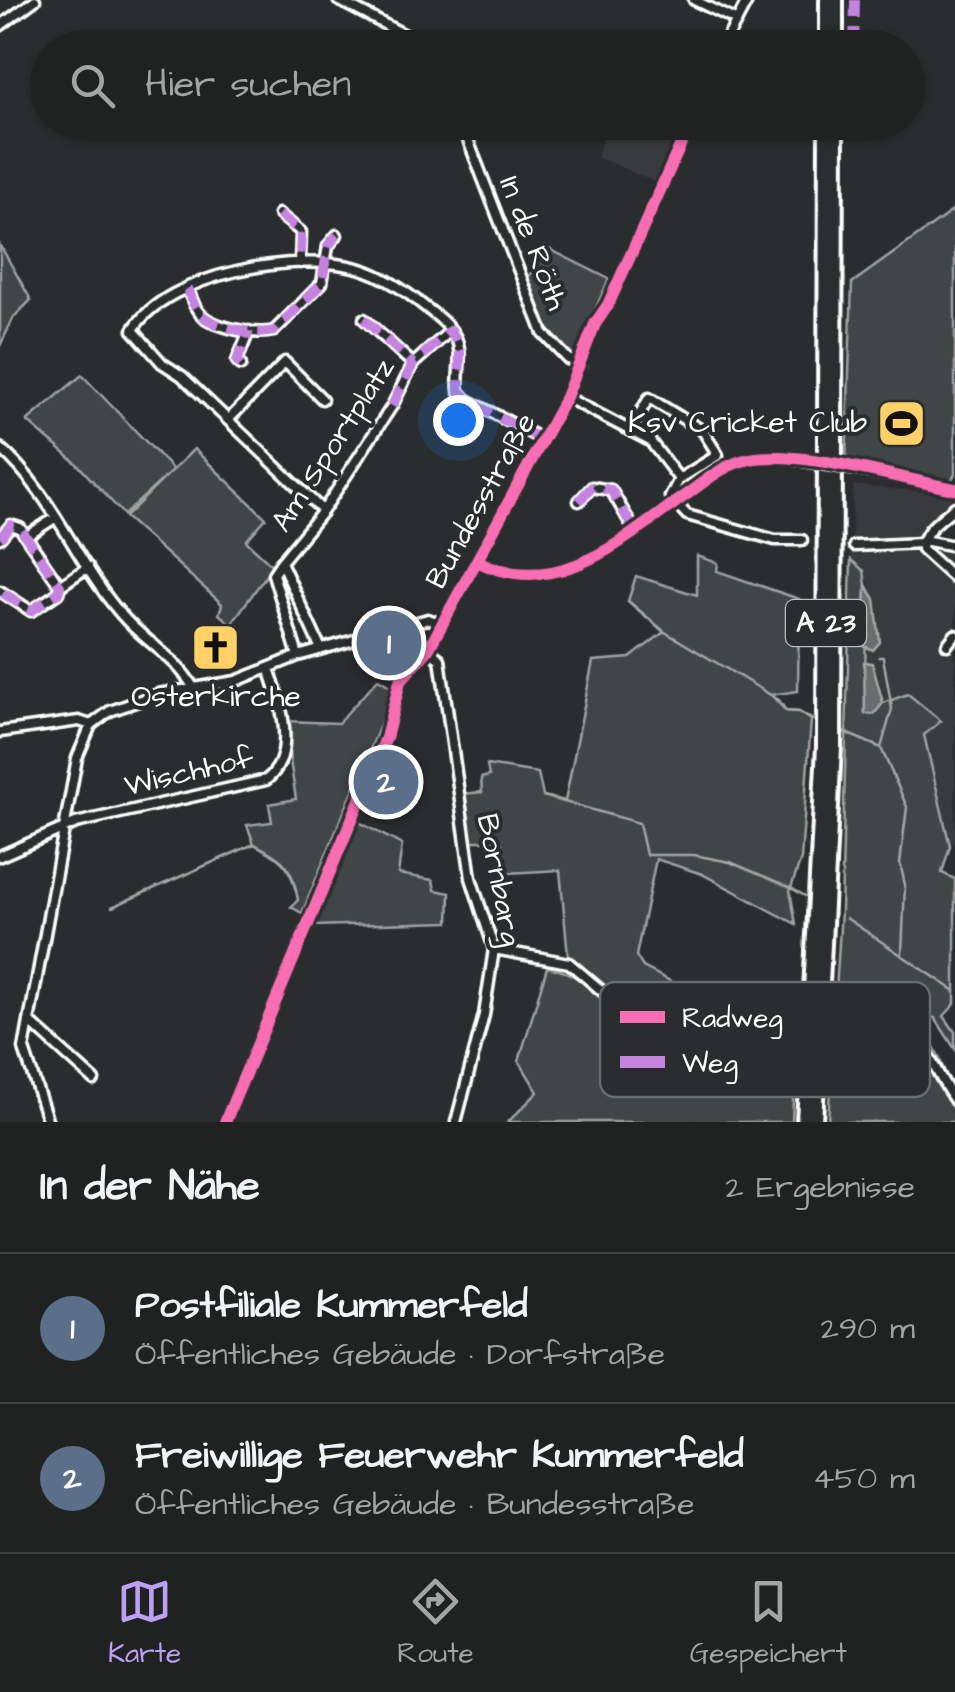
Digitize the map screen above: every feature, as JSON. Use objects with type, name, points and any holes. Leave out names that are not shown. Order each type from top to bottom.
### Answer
[{"type":"highway","points":[[827,0],[827,30]]},
{"type":"highway","points":[[836,0],[836,30]]},
{"type":"highway","name":"A 23","points":[[811,982],[824,746],[826,140]]},
{"type":"highway","name":"A 23","points":[[822,982],[834,746],[836,140]]},
{"type":"highway","name":"A 23","points":[[804,1122],[805,1097]]},
{"type":"highway","name":"A 23","points":[[815,1122],[816,1097]]},
{"type":"street","points":[[0,26],[35,0]]},
{"type":"street","points":[[338,0],[396,30]]},
{"type":"street","points":[[694,0],[737,22]]},
{"type":"street","points":[[732,30],[748,0]]},
{"type":"street","name":"In de Röth","points":[[469,140],[543,333],[568,360],[581,365]]},
{"type":"street","name":"Bundesstraße","points":[[224,1122],[386,738],[400,680],[428,650],[544,440],[683,140]]},
{"type":"street","points":[[279,214],[301,232],[300,263]]},
{"type":"street","points":[[187,288],[199,314],[248,332],[274,332],[322,283],[328,246],[338,235]]},
{"type":"street","points":[[323,511],[162,362],[133,330],[139,320],[187,288],[238,270],[326,263],[376,273],[451,330],[460,352],[459,391],[484,410],[544,440]]},
{"type":"street","points":[[364,319],[413,364]]},
{"type":"street","name":"Am Sportplatz","points":[[321,649],[281,562],[323,511],[392,406],[413,364],[451,330]]},
{"type":"street","points":[[237,361],[248,332]]},
{"type":"street","points":[[228,420],[285,362],[322,399]]},
{"type":"street","points":[[566,396],[650,442],[679,479]]},
{"type":"street","points":[[630,430],[650,398],[702,431],[716,447],[712,460],[679,479],[670,490],[674,503],[687,515],[775,540],[802,540]]},
{"type":"street","points":[[603,434],[611,422]]},
{"type":"street","points":[[0,448],[23,470],[126,619],[170,658],[194,689]]},
{"type":"street","points":[[478,561],[518,575],[550,575],[586,562],[739,462],[773,457],[955,488]]},
{"type":"street","points":[[578,500],[592,487],[611,490],[635,531]]},
{"type":"street","points":[[955,507],[922,542],[922,549],[955,579]]},
{"type":"street","points":[[26,536],[54,518]]},
{"type":"street","points":[[0,538],[16,525],[60,586]]},
{"type":"street","points":[[854,546],[922,542],[955,546]]},
{"type":"street","points":[[281,562],[273,574],[298,656]]},
{"type":"street","points":[[0,590],[31,611],[88,567]]},
{"type":"street","points":[[48,1122],[24,1050],[76,758],[90,725],[110,711],[146,698],[269,670],[298,656],[428,619],[442,624]]},
{"type":"street","points":[[948,644],[955,635]]},
{"type":"street","name":"Bornbarg","points":[[428,650],[440,658],[471,878],[494,950],[484,1015],[456,1122]]},
{"type":"street","name":"Wischhof","points":[[64,827],[273,775],[283,760],[283,713],[269,670]]},
{"type":"street","points":[[0,732],[79,721],[90,725]]},
{"type":"street","points":[[0,856],[64,827]]},
{"type":"street","points":[[494,950],[569,963],[600,989]]},
{"type":"street","points":[[28,1021],[94,1080]]},
{"type":"street","points":[[930,1060],[955,1101]]},
{"type":"shaded area","points":[[602,140],[673,143],[655,182],[597,157]]},
{"type":"shaded area","points":[[955,209],[955,474],[947,488],[846,462],[852,283]]},
{"type":"shaded area","points":[[0,245],[31,300],[14,317],[0,346]]},
{"type":"shaded area","points":[[545,247],[609,279],[573,358],[545,332],[527,280]]},
{"type":"shaded area","points":[[82,375],[173,470],[124,515],[77,464],[27,421]]},
{"type":"shaded area","points":[[194,449],[266,518],[246,541],[273,566],[231,624],[219,614],[222,604],[125,517]]},
{"type":"shaded area","points":[[853,485],[951,495],[951,503],[920,529],[918,541],[955,549],[955,842],[950,846],[924,735],[908,694],[883,703],[873,663],[864,662],[864,646],[873,650],[875,600],[864,571],[851,560]]},
{"type":"shaded area","points":[[697,556],[718,563],[717,571],[799,599],[798,691],[771,695],[786,711],[799,712],[811,720],[801,859],[790,891],[796,924],[702,874],[656,859],[636,956],[643,967],[672,982],[600,985],[568,956],[560,870],[507,873],[501,841],[469,841],[461,794],[482,792],[481,778],[489,776],[487,765],[538,773],[543,796],[565,801],[593,661],[630,658],[664,632],[628,601],[636,576],[697,595]]},
{"type":"shaded area","points":[[851,560],[864,571],[866,585],[865,713],[874,714],[883,703],[908,694],[941,721],[924,735],[950,846],[942,873],[955,879],[955,1004],[944,1016],[955,1032],[955,1049],[930,1016],[930,982],[837,982]]},
{"type":"shaded area","points":[[866,585],[875,599],[880,642],[873,650],[864,646]]},
{"type":"shaded area","points":[[864,662],[872,663],[883,703],[874,714],[865,714]]},
{"type":"shaded area","points":[[378,679],[390,686],[386,711],[302,913],[291,907],[298,900],[289,871],[279,859],[254,844],[247,825],[272,822],[269,804],[296,799],[284,721],[338,723]]},
{"type":"shaded area","points":[[357,821],[402,845],[398,874],[433,880],[435,890],[450,893],[449,922],[313,926]]},
{"type":"shaded area","points":[[547,967],[584,982],[600,995],[600,1097],[793,1097],[792,1122],[508,1122],[538,1092],[519,1061]]},
{"type":"shaded area","points":[[930,1040],[950,1087],[955,1122],[828,1122],[830,1097],[930,1097]]},
{"type":"waterway","points":[[628,601],[665,632],[779,700],[786,711],[799,712],[817,722]]},
{"type":"waterway","points":[[879,657],[883,657],[892,709],[881,748],[907,807],[900,863],[905,885],[902,953]]},
{"type":"waterway","points":[[841,731],[879,747]]},
{"type":"waterway","points":[[543,796],[639,823],[646,855],[694,855],[730,862],[789,887]]},
{"type":"waterway","points":[[112,907],[254,844],[282,861],[296,891]]},
{"type":"waterway","points":[[791,888],[805,896]]},
{"type":"waterway","points":[[846,918],[955,991]]},
{"type":"marked path","points":[[854,30],[855,0]]},
{"type":"marked path","points":[[279,214],[301,232],[300,263]]},
{"type":"marked path","points":[[187,289],[198,311],[212,322],[245,331],[274,331],[322,283],[328,246],[337,235]]},
{"type":"marked path","points":[[364,319],[413,364]]},
{"type":"marked path","points":[[392,406],[413,364],[451,330],[460,351],[459,391],[484,410],[543,440]]},
{"type":"marked path","points":[[241,365],[237,361],[249,331]]},
{"type":"marked path","points":[[579,501],[592,487],[611,490],[635,531]]},
{"type":"marked path","points":[[0,538],[11,525],[20,528],[60,586],[58,593],[31,611],[0,591]]},
{"type":"cycle path","points":[[225,1122],[386,738],[400,681],[428,650],[566,397],[595,324],[608,305],[683,140]]},
{"type":"cycle path","points":[[477,561],[507,572],[536,574],[564,569],[616,544],[719,472],[750,459],[823,461],[955,489]]},
{"type":"place","name":"Ksv Cricket Club","points":[[902,423]]},
{"type":"place","name":"Postfiliale Kummerfeld","points":[[389,643]]},
{"type":"place","name":"Osterkirche","points":[[216,648]]},
{"type":"place","name":"Freiwillige Feuerwehr Kummerfeld","points":[[386,782]]}]
